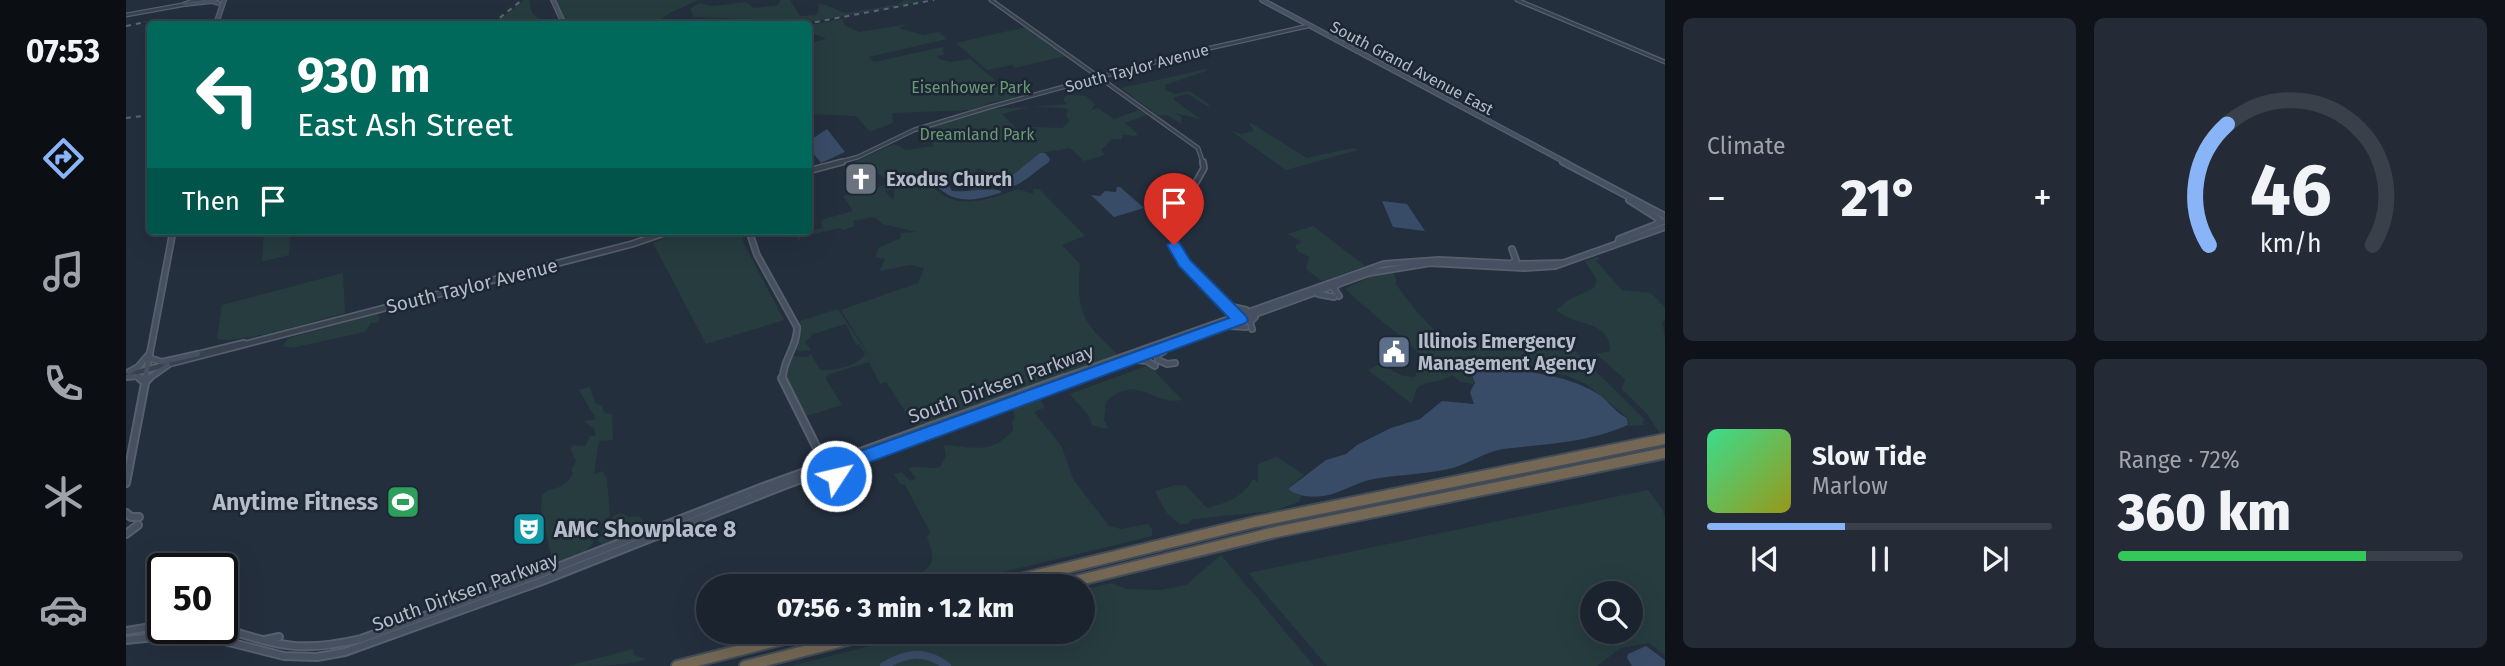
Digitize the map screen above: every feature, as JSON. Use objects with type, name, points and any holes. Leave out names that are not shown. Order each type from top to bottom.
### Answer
[{"type":"highway","points":[[1041,574],[1265,519],[1665,439]]},
{"type":"highway","points":[[1095,576],[1245,539],[1665,453]]},
{"type":"highway","points":[[677,666],[764,644]]},
{"type":"highway","points":[[746,666],[832,644]]},
{"type":"main road","points":[[553,0],[563,21]]},
{"type":"main road","name":"South Grand Avenue East","points":[[1262,0],[1665,217]]},
{"type":"main road","points":[[185,4],[220,1],[216,21]]},
{"type":"main road","name":"South Grand Avenue East","points":[[1552,156],[1629,200],[1665,217]]},
{"type":"main road","points":[[1629,200],[1655,215],[1661,227]]},
{"type":"main road","name":"South Dirksen Parkway","points":[[238,633],[301,648],[331,646],[361,639],[535,576],[825,464],[1220,321],[1301,298],[1381,269],[1414,264],[1450,263],[1537,268],[1563,263],[1661,227],[1665,217]]},
{"type":"main road","points":[[127,479],[172,235]]},
{"type":"main road","points":[[750,235],[757,255],[797,327],[797,339],[784,365],[782,378],[825,464]]},
{"type":"main road","points":[[1510,264],[1516,260],[1512,249]]},
{"type":"main road","name":"South Dirksen Parkway","points":[[126,640],[192,633],[284,656],[317,657],[345,652],[542,581],[785,485],[1208,332],[1292,295],[1365,269],[1400,261],[1441,259],[1510,264],[1563,263]]},
{"type":"main road","points":[[1529,277],[1531,271],[1537,268]]},
{"type":"main road","points":[[1301,298],[1320,293],[1337,297],[1334,289],[1338,284]]},
{"type":"main road","points":[[1226,304],[1244,310],[1292,295]]},
{"type":"main road","points":[[1220,321],[1228,313],[1226,304]]},
{"type":"main road","points":[[1208,332],[1235,325],[1249,328],[1252,319],[1282,304]]},
{"type":"main road","points":[[1175,363],[1164,364],[1157,355],[1187,339]]},
{"type":"main road","points":[[150,356],[162,362],[198,354]]},
{"type":"main road","points":[[127,374],[150,356]]},
{"type":"main road","points":[[1091,374],[1140,359],[1155,366]]},
{"type":"main road","points":[[145,382],[156,371],[168,365]]},
{"type":"main road","points":[[127,374],[138,376],[145,382]]},
{"type":"main road","points":[[810,470],[818,459],[812,439]]},
{"type":"main road","points":[[820,453],[834,457],[871,448]]},
{"type":"main road","points":[[845,464],[836,476],[845,494],[845,502]]},
{"type":"main road","points":[[785,485],[819,477],[836,484]]},
{"type":"main road","points":[[126,513],[139,521],[126,534]]},
{"type":"main road","points":[[126,630],[147,627]]},
{"type":"main road","points":[[262,640],[279,637]]},
{"type":"street","points":[[126,15],[201,0]]},
{"type":"street","points":[[178,5],[212,0]]},
{"type":"street","points":[[992,0],[1189,140],[1200,151],[1203,169],[1174,227],[1173,241],[1184,263],[1238,318]]},
{"type":"street","points":[[1517,0],[1665,62]]},
{"type":"street","name":"South Taylor Avenue","points":[[812,170],[858,157],[920,128],[1211,47],[1308,26]]},
{"type":"street","name":"South Taylor Avenue","points":[[147,369],[658,235]]},
{"type":"street","name":"South Taylor Avenue","points":[[147,369],[274,337]]},
{"type":"street","points":[[127,374],[147,369]]},
{"type":"green space","points":[[524,0],[529,0],[532,13],[539,19],[538,21],[497,21]]},
{"type":"green space","points":[[556,0],[698,0],[659,21],[566,21]]},
{"type":"green space","points":[[781,0],[790,0],[800,16],[816,15],[818,4],[847,13],[899,4],[904,0],[924,1],[812,22],[694,17],[690,9],[699,3],[712,6],[746,2],[754,8],[778,5]]},
{"type":"green space","name":"Eisenhower Park","points":[[843,19],[844,25],[859,32],[910,24],[899,28],[923,35],[939,32],[947,39],[869,57],[874,62],[943,47],[944,55],[937,56],[939,59],[950,62],[970,59],[1016,98],[992,102],[971,110],[892,113],[893,123],[870,132],[856,116],[812,114],[812,42],[826,39],[812,33],[812,24]]},
{"type":"green space","points":[[1026,27],[1065,56],[1015,68],[1012,65],[987,70],[956,43]]},
{"type":"green space","points":[[1206,69],[1165,85],[1166,90],[1175,94],[1189,91],[1210,105],[1207,106],[1188,94],[1175,97],[1173,99],[1200,119],[1175,113],[1181,117],[1182,124],[1167,115],[1159,116],[1121,88]]},
{"type":"green space","name":"Dreamland Park","points":[[1068,95],[1086,96],[1095,104],[1091,110],[1098,108],[1114,119],[1139,110],[1147,115],[1125,123],[1137,136],[1122,135],[1122,139],[1112,139],[1101,150],[1105,155],[1084,161],[1070,148],[1040,153],[998,183],[987,172],[979,168],[976,170],[975,173],[994,186],[971,192],[966,180],[961,177],[948,180],[934,170],[927,176],[945,196],[968,202],[993,198],[1018,189],[1033,194],[1033,189],[1039,189],[1085,236],[1062,245],[1080,264],[1079,295],[1084,316],[1118,355],[916,428],[886,382],[880,384],[869,362],[827,375],[826,379],[842,405],[803,415],[788,386],[787,372],[792,356],[807,357],[811,354],[820,370],[826,370],[851,365],[865,354],[859,344],[856,345],[846,324],[813,334],[805,342],[811,350],[798,351],[796,348],[801,336],[800,321],[838,309],[877,368],[841,310],[918,283],[924,268],[910,265],[879,271],[885,259],[876,257],[878,248],[901,238],[900,233],[916,232],[883,224],[874,217],[853,221],[855,226],[844,230],[839,228],[812,234],[812,231],[822,228],[821,220],[853,211],[843,196],[873,190],[887,183],[892,189],[885,191],[893,200],[895,190],[887,180],[850,164],[894,144],[906,150],[934,146],[928,139],[932,126],[989,109],[1029,107],[1002,114],[1025,137],[1031,139],[1035,136],[1030,127],[1062,128],[1070,121],[1066,115],[1068,110],[1064,108],[1033,107],[1067,104],[1063,99]]},
{"type":"green space","points":[[1249,124],[1307,158],[1353,148],[1358,150],[1286,170],[1231,131],[1242,134],[1254,131]]},
{"type":"green space","points":[[1313,226],[1365,266],[1322,281],[1306,269],[1309,257],[1299,252],[1295,246],[1302,242],[1287,234]]},
{"type":"green space","points":[[264,235],[297,235],[290,237],[289,255],[262,261]]},
{"type":"green space","points":[[672,235],[742,235],[744,244],[784,320],[706,344],[653,243]]},
{"type":"green space","points":[[1597,257],[1600,259],[1596,261],[1622,290],[1651,293],[1665,307],[1665,320],[1662,322],[1665,337],[1665,433],[1660,434],[1648,415],[1622,389],[1625,379],[1596,354],[1610,351],[1605,334],[1556,310],[1568,300],[1594,288],[1597,280],[1585,261]]},
{"type":"green space","points":[[1393,270],[1397,281],[1395,283],[1438,334],[1447,338],[1495,342],[1516,338],[1523,341],[1564,340],[1645,420],[1642,422],[1645,425],[1629,426],[1628,418],[1586,384],[1565,375],[1522,368],[1513,371],[1474,370],[1470,373],[1474,379],[1473,384],[1461,382],[1452,375],[1421,385],[1417,388],[1412,403],[1408,401],[1368,370],[1380,364],[1403,376],[1414,377],[1422,365],[1423,357],[1345,289],[1378,273]]},
{"type":"green space","points":[[343,273],[345,313],[261,335],[217,339],[222,305]]},
{"type":"green space","points":[[377,314],[380,318],[377,323],[371,323],[365,332],[291,348],[282,346],[289,338]]},
{"type":"green space","points":[[1149,365],[1182,400],[1171,401],[1136,390],[1127,390],[1106,402],[1104,421],[1109,428],[1105,429],[1092,425],[1089,416],[1070,394]]},
{"type":"green space","points":[[590,387],[595,403],[602,406],[604,412],[612,415],[613,440],[599,441],[594,474],[603,471],[607,480],[610,516],[592,532],[593,543],[584,552],[553,566],[541,508],[542,495],[562,486],[573,473],[571,470],[576,461],[570,448],[573,445],[585,446],[590,436],[596,436],[594,428],[583,421],[596,419],[579,390]]},
{"type":"green space","points":[[1040,399],[1045,407],[1034,412],[1062,447],[1073,479],[1109,526],[1121,529],[1148,524],[1152,529],[1152,536],[995,574],[921,574],[932,561],[927,537],[930,532],[905,485],[900,484],[894,474],[902,472],[910,481],[916,478],[908,468],[940,467],[946,456],[944,445],[982,448],[997,443],[1013,430],[1013,410]]},
{"type":"green space","points":[[1277,457],[1304,475],[1288,489],[1302,495],[1299,502],[1274,511],[1192,519],[1188,524],[1179,524],[1166,512],[1155,491],[1175,485],[1186,486],[1207,508],[1240,495],[1253,479],[1258,482],[1258,464]]},
{"type":"green space","points":[[1648,490],[1662,509],[1665,517],[1665,655],[1649,643],[1621,648],[1597,666],[1327,666],[1248,573]]},
{"type":"green space","points":[[621,513],[628,517],[639,516],[647,526],[603,544],[598,542],[609,520]]},
{"type":"green space","points":[[1221,555],[1314,666],[791,666],[877,644],[1095,644],[1095,587],[1111,583],[1127,589],[1161,590],[1186,585]]},
{"type":"green space","points":[[633,649],[634,655],[646,659],[620,664],[567,666]]},
{"type":"water","points":[[827,129],[845,152],[821,163],[812,152],[812,139]]},
{"type":"water","points":[[1040,153],[1045,153],[1050,159],[1048,163],[1018,184],[1006,187],[1000,185]]},
{"type":"water","points":[[933,173],[938,176],[940,183],[948,184],[952,191],[1002,192],[971,199],[953,197],[928,177]]},
{"type":"water","points":[[1117,187],[1144,208],[1114,217],[1091,195],[1100,196],[1105,191],[1116,192]]},
{"type":"water","points":[[1382,201],[1407,204],[1425,231],[1393,227]]},
{"type":"water","points":[[1475,370],[1522,371],[1570,381],[1602,397],[1627,418],[1628,425],[1582,439],[1496,450],[1453,468],[1369,480],[1319,497],[1305,496],[1288,489],[1326,460],[1346,454],[1357,445],[1391,428],[1420,419],[1442,401],[1474,404],[1470,392],[1475,383],[1471,373]]},
{"type":"water","points":[[1646,646],[1665,660],[1665,666],[1632,666],[1627,658],[1628,654]]},
{"type":"waterway","points":[[884,666],[900,658],[916,655],[931,657],[947,666]]},
{"type":"railway","points":[[496,21],[522,0]]},
{"type":"railway","points":[[812,23],[934,0]]},
{"type":"railway","points":[[126,26],[146,22]]},
{"type":"railway","points":[[126,118],[147,115]]},
{"type":"place","name":"Exodus Church","points":[[861,179]]},
{"type":"place","name":"Illinois Emergency Management Agency","points":[[1394,352]]},
{"type":"place","name":"Anytime Fitness","points":[[403,502]]},
{"type":"place","name":"AMC Showplace 8","points":[[529,529]]},
{"type":"route","points":[[836,476],[845,464],[1240,320],[1222,298],[1184,263],[1174,245]]}]
